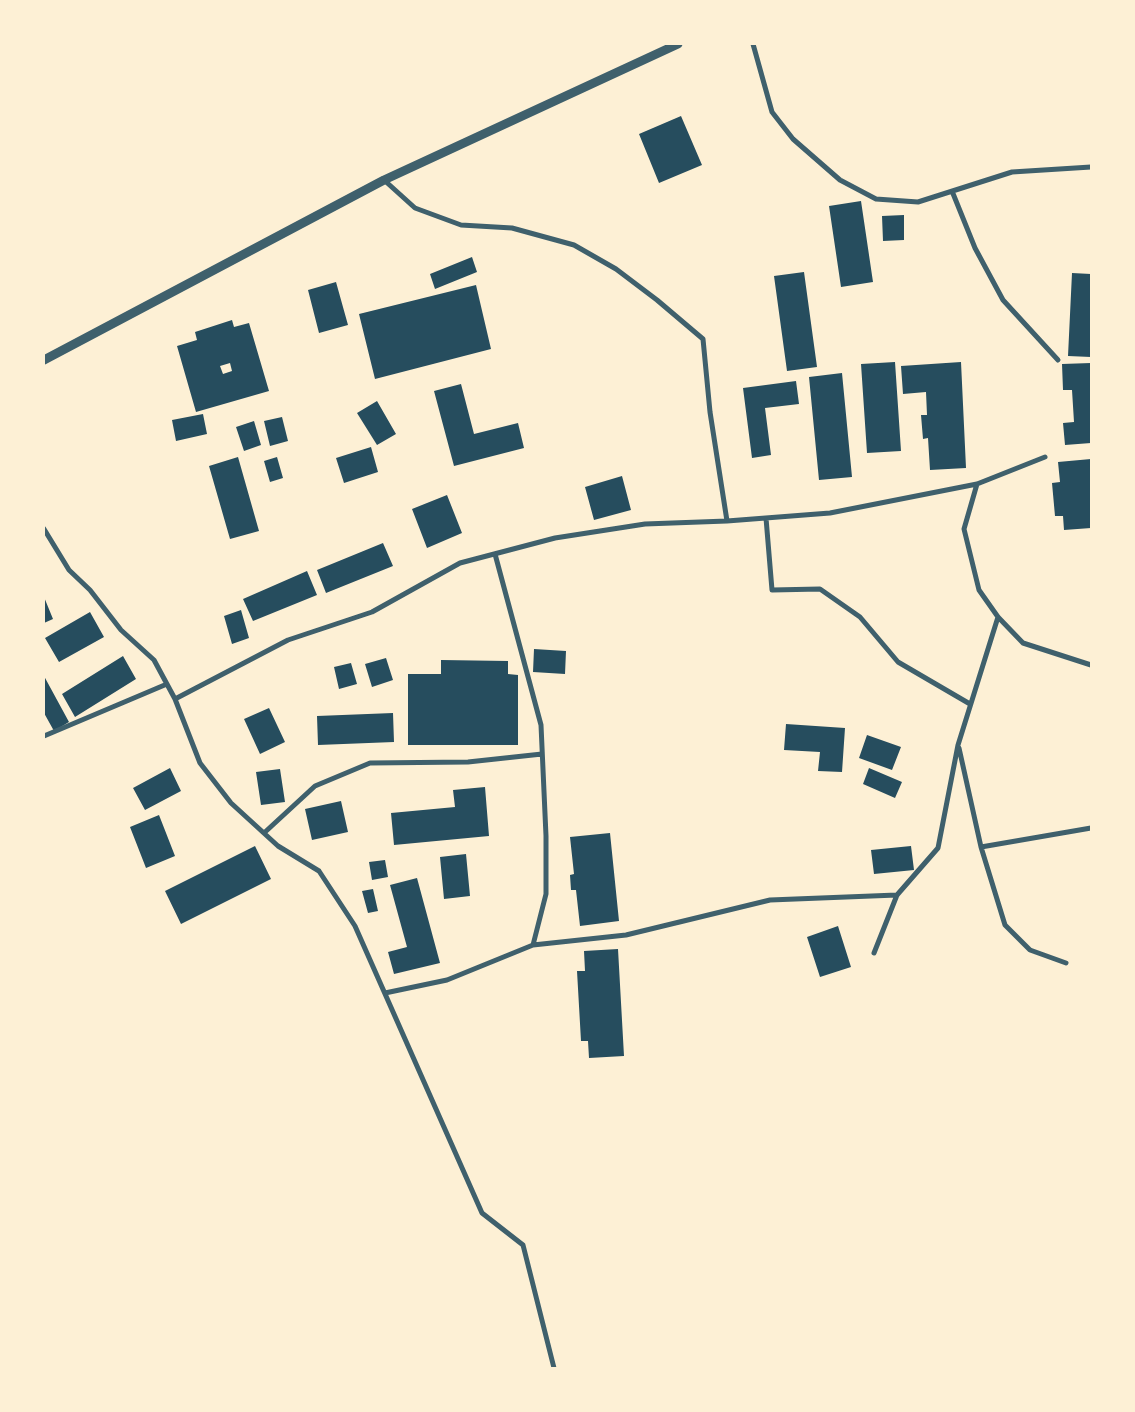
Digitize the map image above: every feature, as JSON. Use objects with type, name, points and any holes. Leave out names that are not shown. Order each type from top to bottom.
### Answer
[{"type":"street","points":[[44,360],[384,180],[678,44]]},
{"type":"street","points":[[753,44],[772,112],[793,140],[840,180],[876,199],[918,202],[1012,172],[1091,167]]},
{"type":"street","points":[[384,180],[415,208],[460,225],[512,228],[574,246],[616,269],[657,300],[703,339],[710,412],[727,521]]},
{"type":"street","points":[[952,191],[975,248],[1003,300],[1058,360]]},
{"type":"street","points":[[175,699],[288,640],[372,612],[460,563],[555,538],[645,524],[727,521],[830,513],[977,484],[1045,457]]},
{"type":"street","points":[[977,484],[964,529],[978,590],[998,617],[1023,643],[1091,665]]},
{"type":"street","points":[[766,518],[772,590],[820,589],[860,617],[898,662],[970,704]]},
{"type":"street","points":[[44,530],[69,570],[90,590],[121,630],[154,660],[175,699],[200,763],[231,803],[278,846],[319,871],[355,926],[482,1213],[523,1245],[554,1368]]},
{"type":"street","points":[[495,554],[541,725],[546,836],[546,894],[533,945]]},
{"type":"street","points":[[874,954],[898,895],[938,848],[958,745],[998,617]]},
{"type":"street","points":[[44,736],[167,684]]},
{"type":"street","points":[[958,745],[981,847],[1004,925],[1030,950],[1066,964]]},
{"type":"street","points":[[264,833],[315,786],[370,764],[468,762],[542,754]]},
{"type":"street","points":[[981,847],[1091,828]]},
{"type":"street","points":[[385,992],[447,980],[533,945],[626,935],[770,900],[898,895]]},
{"type":"building","points":[[681,116],[702,165],[659,183],[639,134]]},
{"type":"building","points":[[861,201],[873,282],[841,287],[829,206]]},
{"type":"building","points":[[904,215],[904,240],[883,241],[882,216]]},
{"type":"building","points":[[472,257],[477,272],[435,289],[430,274]]},
{"type":"building","points":[[804,272],[817,367],[787,371],[774,276]]},
{"type":"building","points":[[1072,273],[1091,274],[1091,357],[1068,356]]},
{"type":"building","points":[[336,282],[348,325],[319,333],[308,290]]},
{"type":"building","points":[[476,285],[491,349],[375,379],[359,314]]},
{"type":"building","points":[[232,320],[234,327],[249,323],[269,391],[196,412],[177,346],[197,340],[195,332]],"holes":[[[230,363],[232,371],[223,374],[220,366]]]},
{"type":"building","points":[[895,362],[901,451],[867,453],[861,364]]},
{"type":"building","points":[[961,362],[966,468],[930,470],[928,438],[923,439],[921,415],[927,415],[926,392],[903,394],[901,366]]},
{"type":"building","points":[[1091,363],[1091,443],[1065,445],[1063,423],[1074,422],[1072,390],[1063,390],[1062,364]]},
{"type":"building","points":[[842,373],[852,477],[819,480],[809,377]]},
{"type":"building","points":[[796,381],[799,404],[765,408],[771,455],[752,458],[743,388]]},
{"type":"building","points":[[461,384],[474,434],[518,423],[524,448],[454,466],[434,391]]},
{"type":"building","points":[[377,401],[396,434],[377,445],[357,413]]},
{"type":"building","points":[[203,414],[207,434],[176,441],[172,420]]},
{"type":"building","points":[[282,417],[288,441],[270,446],[264,421]]},
{"type":"building","points":[[254,421],[261,445],[244,451],[236,427]]},
{"type":"building","points":[[371,447],[378,472],[344,483],[336,458]]},
{"type":"building","points":[[238,457],[259,531],[230,539],[209,466]]},
{"type":"building","points":[[277,457],[283,478],[270,482],[264,461]]},
{"type":"building","points":[[1091,459],[1091,528],[1064,530],[1063,516],[1055,516],[1052,483],[1060,482],[1058,462]]},
{"type":"building","points":[[622,476],[631,510],[594,520],[585,487]]},
{"type":"building","points":[[447,495],[462,533],[427,548],[412,509]]},
{"type":"building","points":[[383,543],[393,566],[326,593],[317,570]]},
{"type":"building","points":[[307,571],[317,595],[253,621],[243,599]]},
{"type":"building","points":[[44,597],[53,619],[44,623]]},
{"type":"building","points":[[241,610],[249,638],[232,644],[224,616]]},
{"type":"building","points":[[90,612],[104,637],[59,662],[45,638]]},
{"type":"building","points":[[534,649],[566,651],[565,674],[533,672]]},
{"type":"building","points":[[123,656],[136,679],[75,717],[62,694]]},
{"type":"building","points":[[386,658],[393,680],[372,687],[365,664]]},
{"type":"building","points":[[441,660],[508,661],[508,674],[518,675],[518,745],[408,745],[408,674],[441,674]]},
{"type":"building","points":[[351,663],[357,684],[339,689],[334,667]]},
{"type":"building","points":[[44,676],[69,722],[54,731],[44,713]]},
{"type":"building","points":[[269,708],[285,742],[260,754],[244,719]]},
{"type":"building","points":[[393,713],[394,742],[318,745],[317,716]]},
{"type":"building","points":[[786,724],[845,728],[842,772],[818,771],[820,752],[784,750]]},
{"type":"building","points":[[867,735],[901,747],[892,770],[859,758]]},
{"type":"building","points":[[170,768],[181,791],[145,810],[133,788]]},
{"type":"building","points":[[869,768],[902,782],[895,798],[863,784]]},
{"type":"building","points":[[280,769],[285,802],[261,805],[256,772]]},
{"type":"building","points":[[485,787],[489,836],[394,845],[391,813],[455,807],[453,790]]},
{"type":"building","points":[[341,801],[348,832],[312,840],[305,809]]},
{"type":"building","points":[[159,815],[175,856],[146,868],[130,827]]},
{"type":"building","points":[[610,833],[619,921],[580,926],[576,890],[571,890],[570,875],[574,874],[570,837]]},
{"type":"building","points":[[255,846],[271,879],[181,924],[165,891]]},
{"type":"building","points":[[911,846],[914,870],[874,874],[871,850]]},
{"type":"building","points":[[466,854],[470,896],[444,899],[440,857]]},
{"type":"building","points":[[385,860],[388,877],[372,880],[369,862]]},
{"type":"building","points":[[417,878],[440,963],[394,974],[388,952],[407,947],[390,885]]},
{"type":"building","points":[[373,889],[378,911],[368,913],[362,891]]},
{"type":"building","points":[[838,926],[851,967],[820,977],[807,937]]},
{"type":"building","points":[[618,949],[624,1056],[589,1058],[588,1041],[581,1041],[577,971],[585,971],[584,951]]}]
